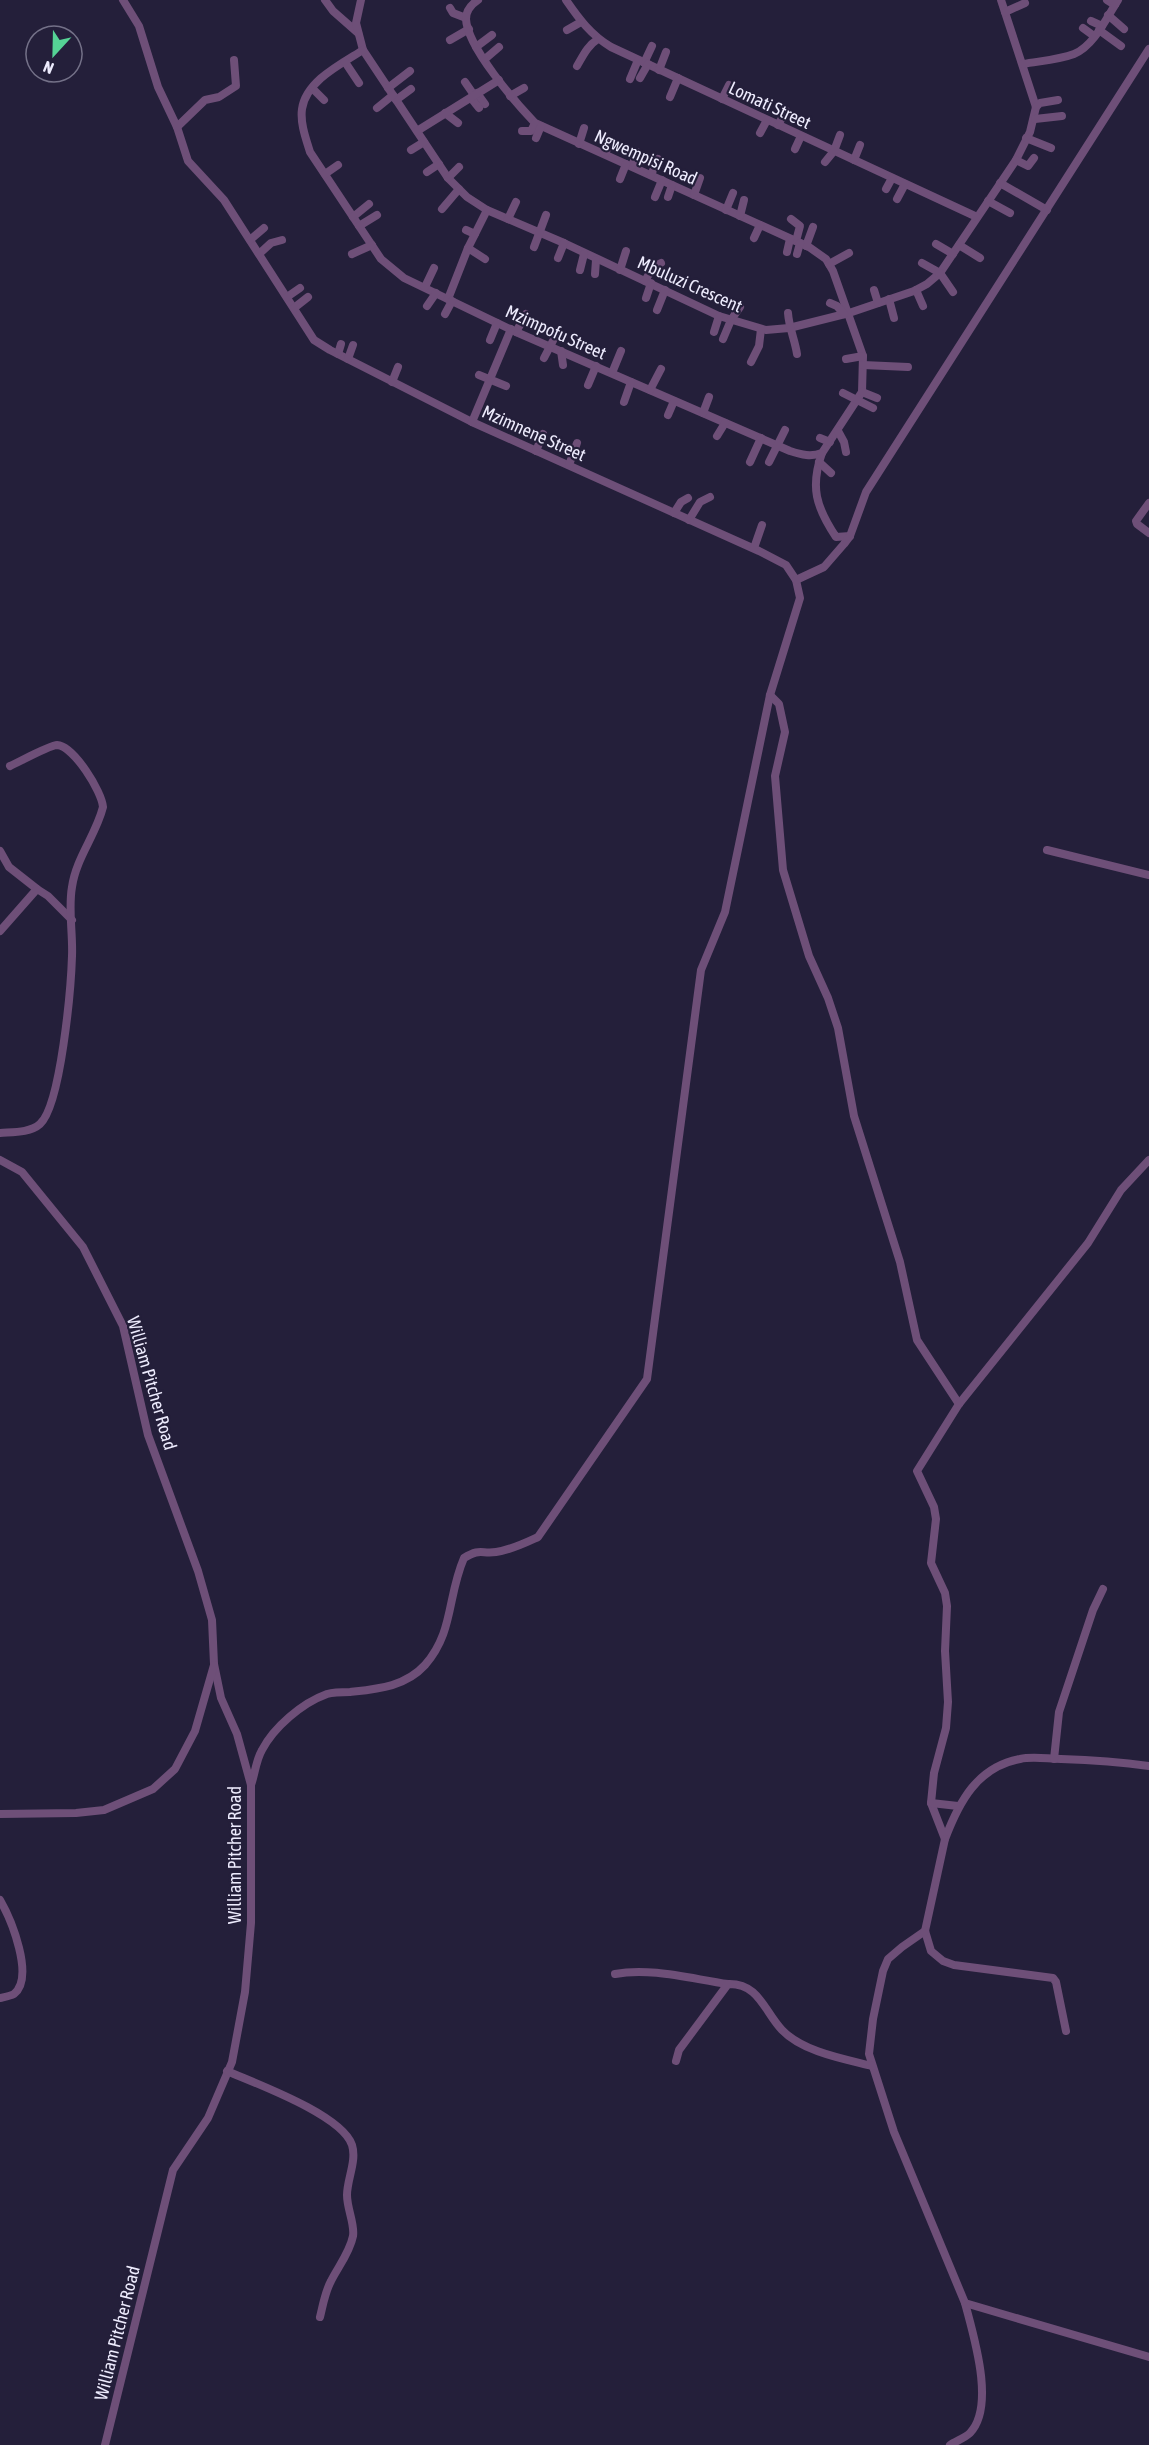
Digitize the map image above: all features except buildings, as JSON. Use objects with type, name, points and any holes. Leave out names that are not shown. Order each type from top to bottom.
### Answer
[{"type":"street","name":"Mzimnene Street","points":[[123,0],[139,26],[158,87],[177,127],[188,161],[224,200],[314,340],[348,360],[472,422],[754,548],[786,566],[796,580]]},
{"type":"street","points":[[325,0],[358,33]]},
{"type":"street","name":"Mbuluzi Crescent","points":[[361,0],[356,23],[363,50],[448,178],[459,189],[487,210],[564,243],[719,316],[761,329],[789,328],[846,314],[916,290],[940,273],[1016,160],[1035,119],[1036,108],[1003,1]]},
{"type":"street","points":[[450,8],[453,13],[466,18],[470,6],[476,0]]},
{"type":"street","name":"Lomati Street","points":[[567,0],[581,22],[598,39],[659,70],[977,217]]},
{"type":"street","points":[[1023,64],[1075,54],[1098,31],[1117,2],[1107,0]]},
{"type":"street","points":[[1005,12],[1025,3]]},
{"type":"street","points":[[1108,15],[1124,29]]},
{"type":"street","name":"Ngwempisi Road","points":[[466,18],[476,47],[510,96],[538,125],[694,195],[712,199],[726,210],[798,242],[826,259],[846,314]]},
{"type":"street","points":[[1091,21],[1098,31]]},
{"type":"street","points":[[567,30],[581,22]]},
{"type":"street","points":[[1083,28],[1098,31],[1121,46]]},
{"type":"street","points":[[450,40],[469,29]]},
{"type":"street","points":[[476,47],[492,35]]},
{"type":"street","points":[[577,66],[583,54],[598,39]]},
{"type":"street","points":[[630,79],[652,46]]},
{"type":"street","points":[[485,59],[499,47]]},
{"type":"street","name":"Mzimpofu Street","points":[[363,50],[324,76],[313,88],[302,109],[304,132],[310,152],[381,259],[436,293],[551,347],[777,446],[802,455],[815,456],[822,453]]},
{"type":"street","points":[[251,1785],[261,1751],[274,1731],[307,1705],[327,1694],[380,1689],[403,1683],[424,1666],[441,1643],[458,1572],[464,1558],[483,1550],[494,1552],[514,1548],[538,1537],[647,1379],[701,970],[725,912],[770,696],[800,598],[796,580],[824,567],[850,536],[866,492],[1149,50]]},
{"type":"street","points":[[659,70],[666,52]]},
{"type":"street","points":[[177,127],[205,100],[219,97],[236,86],[234,60]]},
{"type":"street","points":[[345,62],[359,83]]},
{"type":"street","points":[[640,78],[643,62]]},
{"type":"street","points":[[377,108],[392,94],[410,71]]},
{"type":"street","points":[[670,97],[678,78]]},
{"type":"street","points":[[417,131],[499,80]]},
{"type":"street","points":[[465,82],[482,106]]},
{"type":"street","points":[[722,99],[729,85]]},
{"type":"street","points":[[313,88],[324,100]]},
{"type":"street","points":[[510,96],[524,88]]},
{"type":"street","points":[[392,94],[411,89]]},
{"type":"street","points":[[1036,108],[1040,103],[1058,99]]},
{"type":"street","points":[[778,125],[786,111]]},
{"type":"street","points":[[445,113],[458,123]]},
{"type":"street","points":[[1035,119],[1062,116]]},
{"type":"street","points":[[760,133],[767,120]]},
{"type":"street","points":[[522,131],[531,131],[538,125]]},
{"type":"street","points":[[536,138],[538,125]]},
{"type":"street","points":[[579,144],[584,129]]},
{"type":"street","points":[[825,162],[834,151],[840,135]]},
{"type":"street","points":[[795,149],[801,136]]},
{"type":"street","points":[[1026,138],[1051,148]]},
{"type":"street","points":[[605,154],[610,141]]},
{"type":"street","points":[[411,150],[424,142]]},
{"type":"street","points":[[854,160],[860,145]]},
{"type":"street","points":[[620,179],[637,152]]},
{"type":"street","points":[[1016,160],[1028,166],[1034,158]]},
{"type":"street","points":[[651,175],[658,159]]},
{"type":"street","points":[[427,172],[439,164]]},
{"type":"street","points":[[325,174],[338,165]]},
{"type":"street","points":[[448,178],[459,167]]},
{"type":"street","points":[[694,195],[700,178]]},
{"type":"street","points":[[886,189],[892,178]]},
{"type":"street","points":[[655,197],[662,180]]},
{"type":"street","points":[[1000,183],[1047,210]]},
{"type":"street","points":[[897,199],[905,184]]},
{"type":"street","points":[[668,197],[672,185]]},
{"type":"street","points":[[442,209],[459,189]]},
{"type":"street","points":[[726,210],[733,193]]},
{"type":"street","points":[[740,216],[744,200]]},
{"type":"street","points":[[988,201],[1010,213]]},
{"type":"street","points":[[508,219],[516,202]]},
{"type":"street","points":[[353,216],[369,204]]},
{"type":"street","points":[[445,314],[468,248],[487,210]]},
{"type":"street","points":[[359,226],[377,215]]},
{"type":"street","points":[[534,247],[546,215]]},
{"type":"street","points":[[791,219],[800,226],[797,254]]},
{"type":"street","points":[[754,238],[760,225]]},
{"type":"street","points":[[787,252],[813,227]]},
{"type":"street","points":[[250,240],[264,228]]},
{"type":"street","points":[[466,230],[475,234]]},
{"type":"street","points":[[259,254],[271,243],[282,240]]},
{"type":"street","points":[[558,258],[564,243]]},
{"type":"street","points":[[936,244],[953,254]]},
{"type":"street","points":[[352,254],[372,245]]},
{"type":"street","points":[[958,245],[980,258]]},
{"type":"street","points":[[468,248],[486,259]]},
{"type":"street","points":[[620,270],[626,251]]},
{"type":"street","points":[[829,264],[849,253]]},
{"type":"street","points":[[580,270],[584,254]]},
{"type":"street","points":[[595,274],[597,260]]},
{"type":"street","points":[[646,298],[653,267],[661,263]]},
{"type":"street","points":[[922,263],[940,273],[953,292]]},
{"type":"street","points":[[425,287],[434,268]]},
{"type":"street","points":[[287,297],[300,288]]},
{"type":"street","points":[[657,310],[665,290]]},
{"type":"street","points":[[874,290],[878,303]]},
{"type":"street","points":[[916,290],[923,306]]},
{"type":"street","points":[[427,306],[436,293]]},
{"type":"street","points":[[294,308],[308,297]]},
{"type":"street","points":[[889,299],[894,318]]},
{"type":"street","points":[[830,303],[846,314],[863,356],[862,392],[822,453],[814,483],[816,499],[824,519],[836,537],[850,536]]},
{"type":"street","points":[[723,339],[731,320],[740,307]]},
{"type":"street","points":[[788,313],[789,328],[795,339],[797,354]]},
{"type":"street","points":[[472,422],[513,330],[526,314]]},
{"type":"street","points":[[714,332],[719,316]]},
{"type":"street","points":[[490,340],[497,323]]},
{"type":"street","points":[[751,362],[759,346],[761,329]]},
{"type":"street","points":[[544,358],[556,335]]},
{"type":"street","points":[[338,354],[341,344]]},
{"type":"street","points":[[348,360],[353,345]]},
{"type":"street","points":[[561,351],[563,365]]},
{"type":"street","points":[[612,373],[621,351]]},
{"type":"street","points":[[846,359],[863,356]]},
{"type":"street","points":[[863,365],[908,367]]},
{"type":"street","points":[[588,385],[596,366]]},
{"type":"street","points":[[392,382],[398,367]]},
{"type":"street","points":[[650,390],[661,369]]},
{"type":"street","points":[[479,375],[506,386]]},
{"type":"street","points":[[624,402],[631,382]]},
{"type":"street","points":[[862,392],[877,398]]},
{"type":"street","points":[[843,393],[873,408]]},
{"type":"street","points":[[703,413],[709,397]]},
{"type":"street","points":[[668,415],[674,400]]},
{"type":"street","points":[[717,436],[725,423]]},
{"type":"street","points":[[769,462],[785,430]]},
{"type":"street","points":[[838,431],[846,452]]},
{"type":"street","points":[[536,451],[543,434]]},
{"type":"street","points":[[750,462],[761,438]]},
{"type":"street","points":[[820,438],[830,442]]},
{"type":"street","points":[[568,465],[577,443]]},
{"type":"street","points":[[819,462],[831,473]]},
{"type":"street","points":[[689,519],[700,502],[710,497]]},
{"type":"street","points":[[674,513],[681,502],[688,498]]},
{"type":"street","points":[[1149,503],[1136,521],[1149,533]]},
{"type":"street","points":[[754,548],[762,525]]},
{"type":"street","points":[[770,696],[779,704],[785,732],[775,776],[783,870],[809,956],[838,1028],[854,1116],[900,1262],[917,1340],[959,1404]]},
{"type":"street","points":[[0,1132],[31,1129],[40,1124],[53,1098],[60,1068],[69,991],[71,889],[75,871],[104,807],[102,797],[73,755],[57,745],[10,766]]},
{"type":"street","points":[[1047,850],[1149,875]]},
{"type":"street","points":[[0,851],[9,867],[48,896],[72,920]]},
{"type":"street","points":[[0,931],[37,890]]},
{"type":"street","name":"William Pitcher Road","points":[[0,1160],[22,1172],[82,1247],[123,1326],[148,1435],[204,1591],[212,1620],[214,1664],[221,1698],[237,1734],[251,1785],[251,1923],[245,1992],[231,2062],[208,2118],[173,2169],[105,2445]]},
{"type":"street","points":[[945,1839],[931,1803],[934,1773],[946,1728],[947,1606],[945,1593],[931,1563],[936,1520],[934,1508],[917,1472],[959,1404],[1088,1243],[1121,1190],[1149,1160]]},
{"type":"street","points":[[1054,1759],[1059,1712],[1093,1610],[1104,1590]]},
{"type":"street","points":[[0,1814],[76,1814],[104,1810],[153,1789],[175,1769],[195,1731],[214,1664]]},
{"type":"street","points":[[1066,2031],[1056,1982],[1053,1978],[954,1965],[943,1961],[931,1951],[925,1931],[945,1839],[958,1806],[980,1778],[1003,1763],[1022,1758],[1113,1761],[1149,1766]]},
{"type":"street","points":[[931,1803],[958,1806]]},
{"type":"street","points":[[0,1900],[16,1937],[23,1972],[19,1988],[13,1995],[0,1998]]},
{"type":"street","points":[[925,1931],[888,1959],[883,1971],[873,2019],[869,2054],[894,2132],[965,2303],[981,2364],[980,2417],[970,2433],[950,2445]]},
{"type":"street","points":[[615,1974],[630,1971],[652,1972],[746,1986],[787,2035],[836,2057],[872,2066]]},
{"type":"street","points":[[676,2061],[679,2050],[728,1984]]},
{"type":"street","points":[[227,2071],[275,2091],[320,2114],[337,2126],[352,2145],[353,2156],[347,2192],[353,2236],[330,2283],[320,2317]]},
{"type":"street","points":[[965,2303],[1149,2357]]}]
